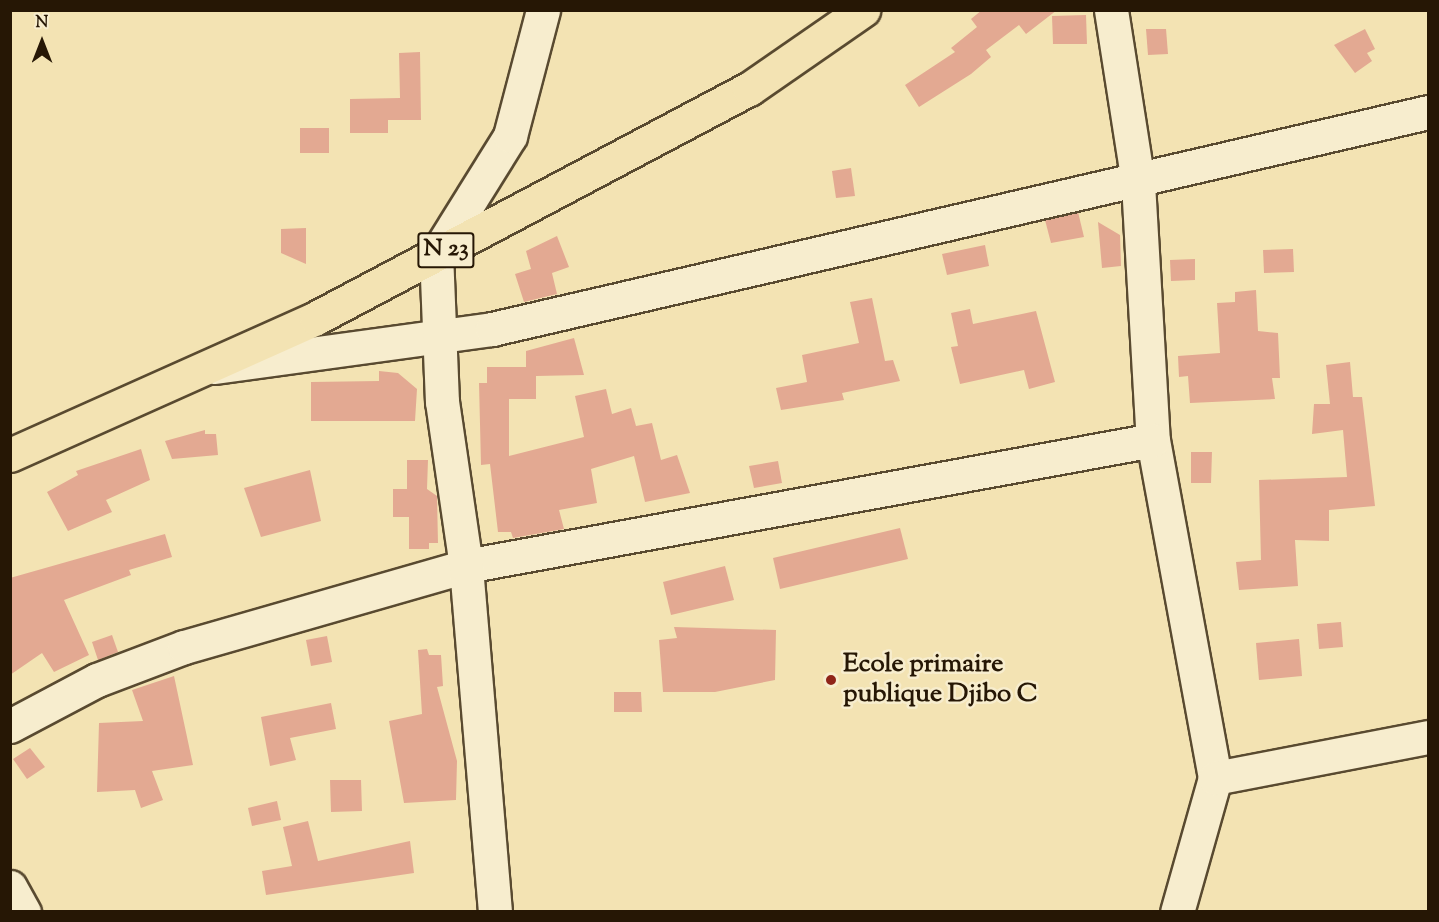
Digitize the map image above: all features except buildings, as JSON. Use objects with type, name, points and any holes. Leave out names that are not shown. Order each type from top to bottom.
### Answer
[{"type":"main road","name":"N 23","points":[[10,455],[208,368],[436,255],[749,89],[863,10]]},
{"type":"street","points":[[1111,10],[1138,183],[1153,440],[1215,778],[1177,912]]},
{"type":"street","points":[[495,912],[465,566],[437,337],[436,255],[510,136],[537,12]]},
{"type":"street","points":[[208,368],[437,337],[1138,183],[1428,112]]},
{"type":"street","points":[[10,726],[97,680],[184,646],[465,566],[1153,440]]},
{"type":"street","points":[[1215,778],[1428,737]]},
{"type":"street","points":[[10,887],[24,912]]},
{"type":"place","name":"Ecole primaire publique Djibo C","points":[[831,680]]}]
